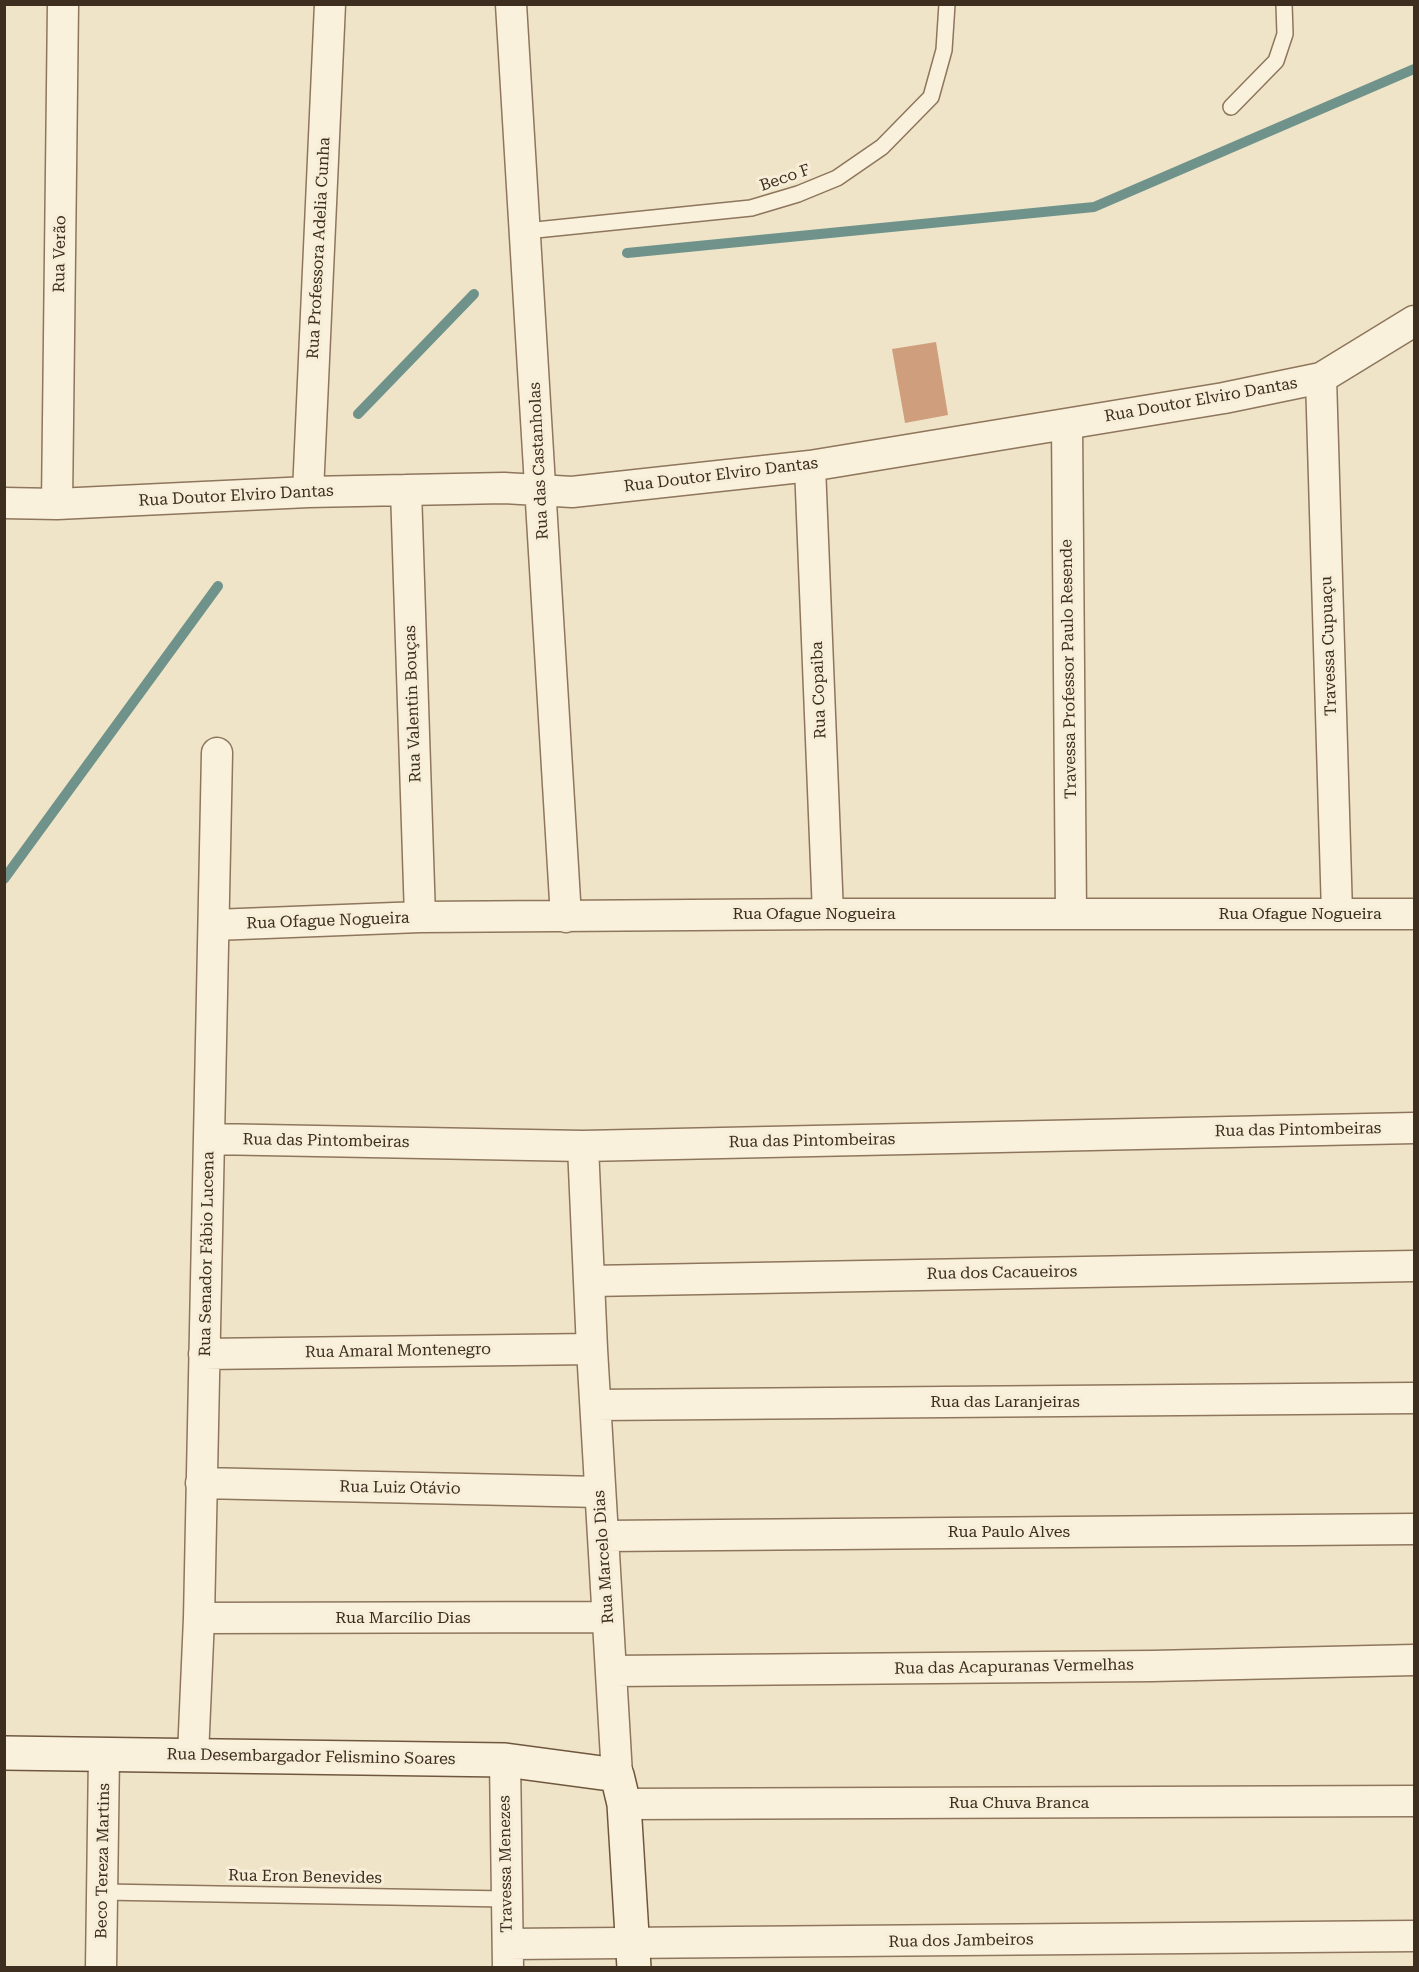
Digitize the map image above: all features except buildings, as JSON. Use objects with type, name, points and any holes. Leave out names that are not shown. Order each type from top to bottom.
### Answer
[{"type":"street","name":"Rua Verão","points":[[57,504],[63,4]]},
{"type":"street","name":"Rua Professora Adelia Cunha","points":[[308,492],[330,4]]},
{"type":"street","name":"Rua das Castanholas","points":[[511,4],[566,917]]},
{"type":"street","name":"Rua Doutor Elviro Dantas","points":[[4,503],[57,504],[308,492],[504,488],[540,492],[572,492],[810,466],[1224,399],[1322,378],[1414,321]]},
{"type":"street","name":"Travessa Cupuaçu","points":[[1322,378],[1337,913]]},
{"type":"street","name":"Travessa Professor Paulo Resende","points":[[1067,424],[1071,914]]},
{"type":"street","name":"Rua Copaiba","points":[[810,466],[828,914]]},
{"type":"street","name":"Rua Valentin Bouças","points":[[406,490],[420,917]]},
{"type":"street","name":"Rua Senador Fábio Lucena","points":[[193,1755],[199,1618],[217,753]]},
{"type":"street","name":"Rua Ofague Nogueira","points":[[214,925],[420,917],[1414,914]]},
{"type":"street","name":"Rua das Pintombeiras","points":[[210,1139],[583,1146],[1414,1128]]},
{"type":"street","name":"Rua Marcelo Dias","points":[[583,1146],[599,1492],[633,1956]]},
{"type":"street","name":"Rua dos Cacaueiros","points":[[590,1281],[1414,1266]]},
{"type":"street","name":"Rua Amaral Montenegro","points":[[204,1354],[592,1349]]},
{"type":"street","name":"Rua das Laranjeiras","points":[[596,1405],[1414,1398]]},
{"type":"street","name":"Rua Luiz Otávio","points":[[201,1483],[599,1492]]},
{"type":"street","name":"Rua Paulo Alves","points":[[604,1536],[1414,1529]]},
{"type":"street","name":"Rua Marcílio Dias","points":[[199,1618],[607,1617]]},
{"type":"street","name":"Rua das Acapuranas Vermelhas","points":[[613,1671],[1152,1666],[1414,1660]]},
{"type":"street","name":"Rua Desembargador Felismino Soares","points":[[4,1753],[505,1760],[621,1790]]},
{"type":"street","name":"Beco Tereza Martins","points":[[101,1968],[104,1892],[104,1755]]},
{"type":"street","name":"Travessa Menezes","points":[[505,1760],[508,1956]]},
{"type":"street","name":"Rua Chuva Branca","points":[[621,1790],[1414,1801]]},
{"type":"street","name":"Rua dos Jambeiros","points":[[508,1956],[633,1956],[1414,1936]]},
{"type":"lane","name":"Beco F","points":[[526,231],[751,208],[798,194],[837,178],[882,147],[932,97],[944,50],[947,4]]},
{"type":"lane","points":[[1231,107],[1276,61],[1285,34],[1284,4]]},
{"type":"lane","name":"Rua Eron Benevides","points":[[104,1892],[506,1899]]},
{"type":"waterway","points":[[627,253],[1094,207],[1414,69]]},
{"type":"waterway","points":[[358,414],[474,294]]},
{"type":"waterway","points":[[4,879],[218,586]]}]
